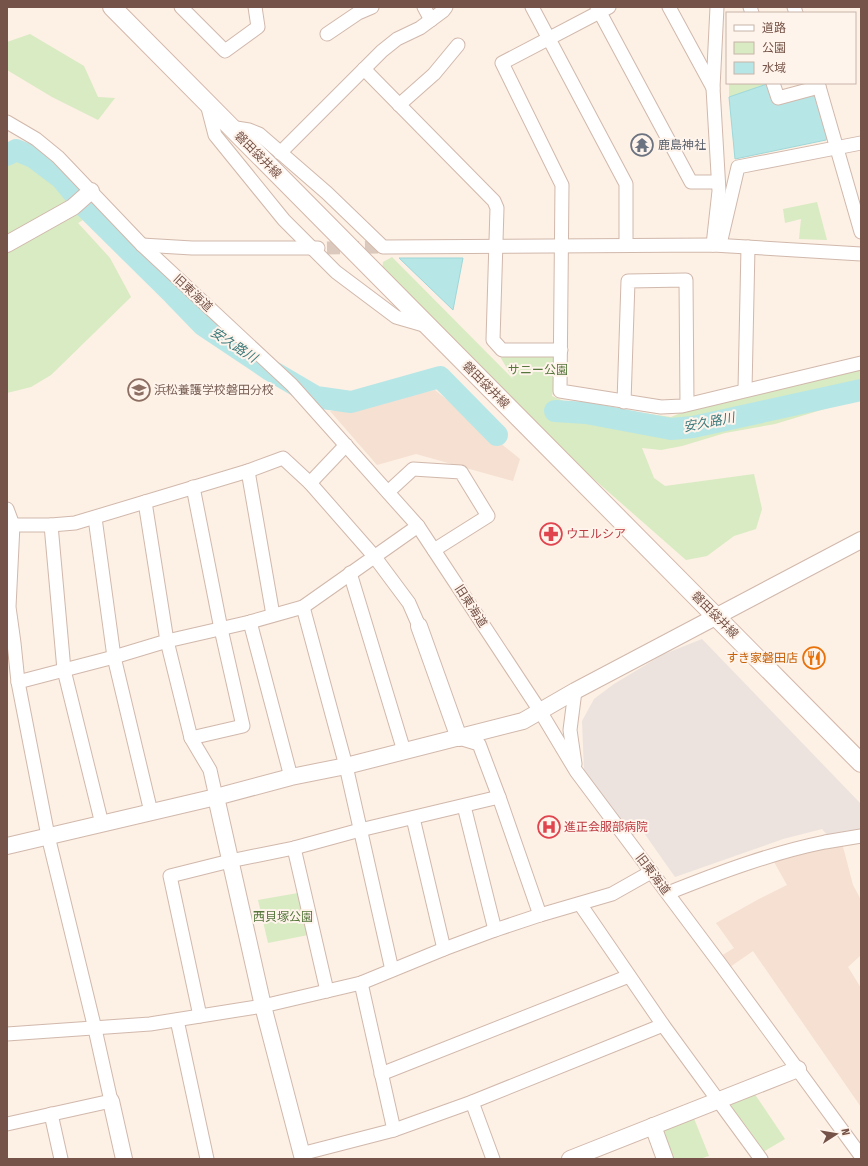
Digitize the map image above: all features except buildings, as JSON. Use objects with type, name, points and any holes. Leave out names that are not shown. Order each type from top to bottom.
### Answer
[{"type":"main road","name":"磐田袋井線","points":[[112,7],[861,763]]},
{"type":"street","points":[[181,7],[225,52],[258,27],[255,7]]},
{"type":"street","points":[[327,34],[358,13],[372,7]]},
{"type":"street","points":[[424,7],[431,20]]},
{"type":"street","points":[[280,153],[382,50],[397,39],[420,28],[446,7]]},
{"type":"street","points":[[532,7],[626,184],[626,245]]},
{"type":"street","points":[[669,7],[712,88]]},
{"type":"street","points":[[717,7],[712,88],[718,182],[717,245]]},
{"type":"street","points":[[718,182],[691,182],[602,9],[502,63],[562,185],[560,392],[661,407],[687,404],[861,363]]},
{"type":"street","points":[[399,105],[434,74],[458,45]]},
{"type":"street","points":[[364,69],[494,201],[497,208],[493,340],[502,350],[561,350]]},
{"type":"street","points":[[773,84],[778,98],[819,85],[861,232]]},
{"type":"street","points":[[207,104],[216,135],[284,220],[320,248],[336,272],[396,317],[429,327]]},
{"type":"street","name":"旧東海道","points":[[7,122],[36,139],[58,157],[142,245],[292,385],[418,526],[540,711],[576,771],[668,893],[861,1156]]},
{"type":"street","points":[[230,127],[249,130],[259,134],[327,192],[383,247],[717,245],[861,254]]},
{"type":"street","points":[[717,245],[738,167],[861,143]]},
{"type":"street","points":[[7,244],[73,207],[91,191]]},
{"type":"street","points":[[142,245],[192,248],[320,248]]},
{"type":"street","points":[[745,390],[748,247]]},
{"type":"street","points":[[624,402],[628,281],[686,280],[687,404]]},
{"type":"street","points":[[310,483],[346,445]]},
{"type":"street","points":[[14,525],[76,523],[283,458],[310,483],[374,556],[409,603],[419,626],[459,738]]},
{"type":"street","points":[[388,492],[412,468],[461,472],[488,516],[434,550]]},
{"type":"street","points":[[248,470],[273,615]]},
{"type":"street","points":[[191,738],[243,726],[221,629],[193,487]]},
{"type":"street","points":[[145,502],[167,641],[191,738],[210,770],[263,1006],[302,1157],[394,1130],[472,1102],[663,1025]]},
{"type":"street","points":[[7,509],[14,525],[9,608],[18,682],[48,836],[95,1029],[124,1159]]},
{"type":"street","points":[[95,518],[114,657],[151,812]]},
{"type":"street","points":[[51,525],[64,670],[102,824]]},
{"type":"street","points":[[18,682],[114,657],[167,641],[250,622],[303,606],[418,526]]},
{"type":"street","points":[[7,846],[216,797],[291,777],[346,766],[524,721],[575,691],[861,540]]},
{"type":"street","points":[[350,573],[404,751]]},
{"type":"street","points":[[303,606],[346,766],[392,970]]},
{"type":"street","points":[[250,622],[291,777]]},
{"type":"street","points":[[575,691],[570,730],[576,771]]},
{"type":"street","points":[[459,738],[479,744],[540,915]]},
{"type":"street","points":[[200,1016],[170,876],[230,861],[294,848],[360,830],[499,797]]},
{"type":"street","points":[[464,806],[495,930]]},
{"type":"street","points":[[413,818],[444,949]]},
{"type":"street","points":[[668,893],[706,878],[774,855],[825,842],[861,836]]},
{"type":"street","points":[[294,848],[327,991]]},
{"type":"street","points":[[7,1034],[150,1024],[263,1006],[361,983],[495,930],[612,894],[651,872]]},
{"type":"street","points":[[580,904],[663,1025],[761,1159]]},
{"type":"street","points":[[381,1074],[629,976]]},
{"type":"street","points":[[361,983],[394,1130]]},
{"type":"street","points":[[177,1020],[207,1159]]},
{"type":"street","points":[[570,1159],[718,1099],[798,1069]]},
{"type":"street","points":[[7,1124],[111,1100]]},
{"type":"street","points":[[472,1102],[493,1159]]},
{"type":"street","points":[[51,1114],[61,1159]]},
{"type":"street","points":[[654,1126],[665,1159]]},
{"type":"shaded area","points":[[435,390],[520,459],[513,481],[416,454],[377,465],[330,411]]},
{"type":"shaded area","points":[[702,639],[861,804],[861,832],[829,837],[822,829],[783,839],[675,877],[642,830],[630,837],[584,770],[582,721],[594,699],[614,684],[662,655]]},
{"type":"shaded area","points":[[842,843],[853,885],[861,900],[861,955],[848,967],[861,988],[861,1107],[753,951],[730,967],[721,956],[734,948],[716,923],[787,885],[773,860]]},
{"type":"green space","points":[[30,34],[84,66],[98,97],[115,98],[98,120],[52,97],[7,70],[7,42]]},
{"type":"green space","points":[[729,84],[767,84],[729,97]]},
{"type":"green space","points":[[26,154],[67,185],[83,220],[78,223],[110,258],[131,297],[51,375],[31,387],[7,393],[7,157]]},
{"type":"green space","points":[[817,202],[827,240],[799,239],[801,219],[785,223],[783,209]]},
{"type":"green space","name":"サニー公園","points":[[392,257],[513,379],[498,353],[561,350],[552,396],[566,402],[671,417],[719,397],[861,363],[861,398],[775,424],[725,433],[682,446],[661,450],[642,448],[654,478],[665,486],[754,474],[762,509],[756,529],[734,536],[707,556],[686,560],[489,387],[381,279],[383,262]]},
{"type":"green space","name":"西貝塚公園","points":[[298,893],[308,935],[268,943],[258,900]]},
{"type":"green space","points":[[754,1093],[785,1139],[763,1152],[729,1104]]},
{"type":"green space","points":[[693,1116],[709,1156],[699,1159],[669,1159],[655,1130]]},
{"type":"water","points":[[767,84],[770,84],[777,102],[810,94],[817,98],[828,135],[826,140],[735,159],[729,97]]},
{"type":"water","points":[[399,258],[463,258],[453,310]]},
{"type":"waterway","name":"安久路川","points":[[7,155],[16,150],[33,157],[61,178],[86,208],[203,325],[270,370],[316,397],[351,402],[440,377],[497,435]]},
{"type":"waterway","name":"安久路川","points":[[555,411],[586,413],[671,429],[693,427],[861,390]]},
{"type":"tunnel","points":[[327,248],[383,247]]},
{"type":"place","name":"鹿島神社","points":[[642,145]]},
{"type":"place","name":"浜松養護学校磐田分校","points":[[139,390]]},
{"type":"place","name":"ウエルシア","points":[[551,534]]},
{"type":"place","name":"すき家磐田店","points":[[814,658]]},
{"type":"place","name":"進正会服部病院","points":[[549,827]]}]
